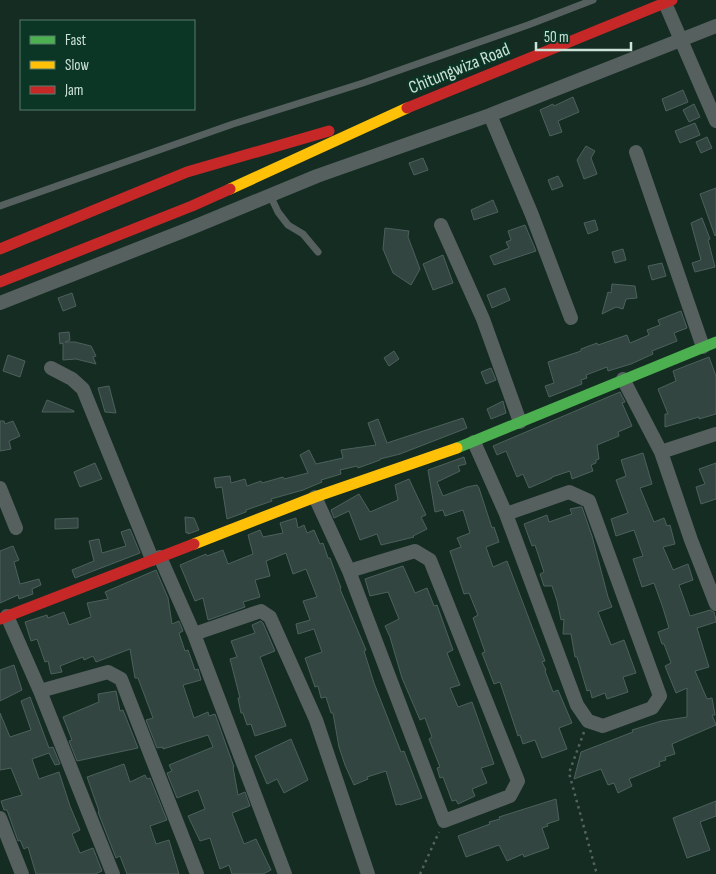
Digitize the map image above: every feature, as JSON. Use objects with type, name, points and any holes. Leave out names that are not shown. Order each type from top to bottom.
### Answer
[{"type":"main road","name":"Chitungwiza Road","points":[[399,111],[668,1]]},
{"type":"main road","points":[[0,250],[187,172],[399,111]]},
{"type":"main road","points":[[0,282],[192,206],[399,111]]},
{"type":"main road","points":[[3,618],[315,497],[474,442],[623,378],[709,345]]},
{"type":"street","points":[[668,1],[680,40],[715,115]]},
{"type":"street","points":[[0,303],[317,176],[490,114],[716,26]]},
{"type":"street","points":[[490,114],[532,215],[571,318]]},
{"type":"street","points":[[636,152],[709,345]]},
{"type":"street","points":[[441,225],[483,320],[520,422]]},
{"type":"street","points":[[51,368],[83,389],[156,558],[194,634],[285,874]]},
{"type":"street","points":[[623,378],[661,452],[691,540],[716,604]]},
{"type":"street","points":[[661,452],[716,434]]},
{"type":"street","points":[[474,442],[506,514],[577,705],[588,721],[603,726],[652,708],[660,696],[589,501],[569,492],[506,514]]},
{"type":"street","points":[[0,488],[16,528]]},
{"type":"street","points":[[315,497],[349,571],[444,821],[510,796],[518,781],[430,560],[416,551],[349,571]]},
{"type":"street","points":[[194,634],[261,611],[270,617],[316,720],[368,874]]},
{"type":"street","points":[[3,618],[40,691],[113,874]]},
{"type":"street","points":[[40,691],[108,672],[121,679],[197,874]]},
{"type":"street","points":[[0,818],[22,874]]},
{"type":"lane","points":[[0,206],[233,124],[363,83],[593,0]]},
{"type":"lane","points":[[270,196],[278,212],[288,225],[303,234],[318,252]]},
{"type":"path","points":[[588,721],[569,773],[596,871],[599,874]]},
{"type":"path","points":[[420,874],[444,821]]},
{"type":"building","points":[[683,90],[688,102],[666,111],[662,99]]},
{"type":"building","points":[[573,97],[579,112],[558,121],[562,132],[550,136],[540,110]]},
{"type":"building","points":[[694,104],[700,117],[689,122],[683,110]]},
{"type":"building","points":[[695,123],[700,135],[680,143],[675,131]]},
{"type":"building","points":[[707,137],[712,148],[701,153],[696,142]]},
{"type":"building","points":[[586,146],[595,151],[591,158],[597,174],[584,179],[577,160]]},
{"type":"building","points":[[423,158],[428,170],[414,175],[409,163]]},
{"type":"building","points":[[558,176],[563,186],[552,190],[548,180]]},
{"type":"building","points":[[716,188],[716,235],[715,236],[700,194]]},
{"type":"building","points":[[493,200],[498,212],[474,220],[471,210]]},
{"type":"building","points":[[702,218],[710,239],[708,240],[715,267],[695,272],[692,263],[701,260],[691,223]]},
{"type":"building","points":[[595,220],[598,230],[588,234],[584,223]]},
{"type":"building","points":[[525,225],[536,251],[494,265],[490,256],[509,248],[506,242],[511,240],[508,231]]},
{"type":"building","points":[[385,228],[409,231],[408,237],[420,269],[411,285],[393,273],[383,249]]},
{"type":"building","points":[[623,249],[626,260],[615,263],[612,252]]},
{"type":"building","points":[[443,255],[453,283],[433,290],[423,264]]},
{"type":"building","points":[[662,263],[666,276],[652,280],[648,266]]},
{"type":"building","points":[[612,284],[635,286],[637,298],[626,299],[623,309],[616,307],[602,314],[608,292],[611,293]]},
{"type":"building","points":[[505,288],[510,300],[492,308],[487,295]]},
{"type":"building","points":[[72,293],[76,306],[63,311],[58,298]]},
{"type":"building","points":[[681,311],[687,328],[674,333],[677,341],[652,351],[653,354],[631,364],[608,371],[607,367],[586,375],[587,378],[581,380],[582,384],[549,397],[545,386],[554,383],[548,362],[581,351],[581,349],[597,343],[598,345],[627,335],[630,343],[649,335],[647,330],[660,325],[658,320]]},
{"type":"building","points":[[69,332],[70,340],[65,342],[75,342],[91,346],[96,356],[93,357],[96,364],[76,359],[63,360],[63,343],[60,344],[59,333]]},
{"type":"building","points":[[394,351],[399,359],[389,366],[384,358]]},
{"type":"building","points":[[8,355],[25,361],[20,377],[3,371]]},
{"type":"building","points":[[709,357],[716,376],[716,414],[665,427],[665,414],[668,414],[658,389],[676,381],[673,371]]},
{"type":"building","points":[[491,368],[496,380],[486,384],[481,372]]},
{"type":"building","points":[[109,386],[116,413],[105,412],[98,388]]},
{"type":"building","points":[[620,392],[625,402],[622,403],[632,426],[618,432],[619,436],[597,445],[599,459],[591,465],[593,471],[572,479],[570,471],[529,488],[523,474],[517,477],[506,451],[497,455],[493,446]]},
{"type":"building","points":[[47,400],[74,411],[74,412],[42,412]]},
{"type":"building","points":[[503,401],[506,413],[491,419],[487,409]]},
{"type":"building","points":[[463,418],[467,428],[358,468],[357,466],[340,470],[341,474],[321,480],[322,482],[303,490],[271,499],[272,501],[227,519],[222,487],[216,488],[214,478],[230,476],[231,483],[245,479],[247,486],[261,481],[262,483],[308,473],[300,455],[309,450],[316,464],[343,458],[341,450],[376,445],[368,423],[378,419],[387,443]]},
{"type":"building","points":[[0,421],[4,421],[5,424],[13,421],[20,436],[9,441],[11,449],[0,451]]},
{"type":"building","points":[[643,453],[652,484],[640,488],[654,522],[664,518],[667,526],[670,525],[675,544],[663,547],[673,570],[688,564],[693,580],[679,585],[690,616],[710,610],[714,612],[716,622],[697,628],[709,667],[695,671],[707,699],[712,698],[715,715],[712,715],[716,725],[672,744],[675,754],[665,757],[666,760],[659,762],[660,766],[629,779],[632,786],[618,793],[614,783],[608,785],[601,769],[574,779],[581,752],[633,732],[632,730],[661,721],[687,717],[687,688],[676,693],[665,666],[671,663],[658,632],[669,628],[663,608],[654,583],[642,587],[633,559],[643,556],[634,530],[616,536],[611,519],[628,513],[616,480],[626,476],[621,460]]},
{"type":"building","points":[[464,457],[466,464],[458,466],[460,471],[437,482],[443,496],[467,487],[477,485],[479,488],[492,528],[494,527],[499,542],[486,547],[493,567],[507,561],[545,661],[542,662],[553,692],[558,690],[572,723],[559,728],[567,749],[542,758],[535,740],[523,744],[520,735],[518,736],[500,682],[494,684],[482,653],[485,652],[473,618],[478,615],[469,593],[464,594],[450,551],[461,547],[457,538],[470,533],[463,510],[445,516],[443,510],[435,512],[428,470]]},
{"type":"building","points":[[95,463],[102,479],[80,487],[74,472]]},
{"type":"building","points":[[716,463],[716,499],[701,504],[696,487],[705,484],[699,469]]},
{"type":"building","points":[[409,479],[426,515],[421,517],[427,529],[414,537],[381,545],[377,534],[360,540],[349,511],[334,518],[331,510],[359,494],[370,512],[398,500],[395,485]]},
{"type":"building","points":[[582,507],[612,607],[598,612],[611,645],[624,640],[636,673],[623,677],[628,692],[607,699],[605,693],[592,698],[590,690],[587,691],[577,657],[575,657],[571,634],[563,634],[564,619],[561,620],[552,586],[544,586],[540,574],[544,572],[535,545],[532,546],[524,524],[547,515],[549,522],[572,514],[570,509]]},
{"type":"building","points":[[185,517],[194,518],[199,530],[186,533]]},
{"type":"building","points":[[78,518],[78,528],[55,529],[55,519]]},
{"type":"building","points":[[296,518],[298,528],[304,525],[307,533],[314,530],[320,544],[323,543],[328,558],[330,558],[340,589],[366,650],[364,651],[374,683],[401,752],[404,751],[422,798],[396,805],[386,771],[367,777],[368,779],[354,785],[339,747],[333,713],[331,713],[326,697],[321,698],[318,686],[315,687],[305,658],[322,652],[314,629],[298,634],[296,624],[310,620],[303,601],[317,597],[306,569],[293,574],[286,553],[266,561],[270,576],[255,580],[260,597],[243,602],[245,607],[208,620],[203,598],[195,601],[180,565],[206,554],[207,556],[223,550],[228,564],[253,554],[248,535],[260,530],[263,537],[283,533],[280,523]]},
{"type":"building","points":[[130,529],[140,553],[75,578],[72,570],[94,561],[89,541],[99,539],[102,553],[126,546],[121,532]]},
{"type":"building","points":[[13,546],[19,560],[14,562],[20,584],[39,579],[41,585],[32,589],[33,594],[19,599],[18,595],[0,603],[0,551]]},
{"type":"building","points":[[403,566],[415,593],[427,588],[434,606],[437,605],[453,650],[447,653],[460,685],[450,688],[458,707],[472,702],[494,764],[481,768],[487,783],[472,789],[475,796],[458,804],[456,800],[452,801],[443,777],[440,778],[437,768],[440,767],[429,739],[432,737],[425,718],[420,720],[402,678],[385,626],[399,619],[388,592],[370,596],[365,579]]},
{"type":"building","points":[[156,570],[168,598],[172,624],[179,621],[183,631],[179,633],[185,651],[188,650],[195,670],[198,669],[201,680],[183,685],[194,718],[208,712],[209,716],[215,714],[234,767],[238,795],[245,792],[250,806],[232,813],[244,844],[256,839],[271,870],[263,874],[232,874],[229,865],[220,869],[210,838],[200,841],[188,816],[205,809],[198,790],[177,798],[167,773],[172,771],[169,765],[213,747],[208,735],[163,749],[163,747],[157,748],[146,720],[153,718],[138,678],[135,678],[130,649],[96,662],[93,656],[84,660],[83,657],[60,666],[62,672],[51,674],[48,661],[45,662],[37,639],[31,641],[25,622],[47,615],[48,618],[64,612],[69,625],[91,617],[87,603],[108,599],[105,592]]},
{"type":"building","points":[[261,621],[275,651],[260,657],[286,726],[255,736],[251,724],[247,725],[243,713],[241,713],[238,698],[240,698],[230,659],[237,657],[231,641],[255,633],[252,625]]},
{"type":"building","points":[[14,665],[22,690],[0,701],[0,670]]},
{"type":"building","points":[[116,691],[120,711],[123,710],[138,748],[77,761],[69,741],[72,740],[63,717],[99,702],[98,694]]},
{"type":"building","points":[[30,697],[49,748],[53,747],[60,764],[55,765],[49,753],[32,759],[39,779],[59,772],[80,830],[72,834],[80,853],[93,848],[102,871],[95,874],[36,874],[28,847],[24,849],[20,840],[18,841],[7,810],[4,810],[1,801],[22,795],[11,768],[0,770],[0,713],[10,737],[31,730],[21,701]]},
{"type":"building","points":[[291,739],[308,780],[284,793],[277,779],[267,784],[255,756]]},
{"type":"building","points":[[124,764],[130,782],[145,775],[147,779],[150,778],[167,820],[150,826],[156,844],[169,840],[179,874],[127,874],[120,856],[116,858],[87,777]]},
{"type":"building","points":[[556,799],[559,820],[542,828],[549,848],[524,857],[523,854],[507,861],[499,845],[466,857],[458,836],[490,824],[489,822],[500,819],[499,817]]},
{"type":"building","points":[[716,801],[716,816],[700,822],[710,850],[687,858],[673,818]]},
{"type":"traffic: fast","points":[[457,448],[716,342]]},
{"type":"traffic: slow","points":[[230,189],[407,108]]},
{"type":"traffic: slow","points":[[194,544],[315,497],[457,448]]},
{"type":"traffic: jam","points":[[407,108],[672,0]]},
{"type":"traffic: jam","points":[[0,249],[187,172],[329,131]]},
{"type":"traffic: jam","points":[[0,282],[192,206],[230,189]]},
{"type":"traffic: jam","points":[[0,619],[194,544]]}]
